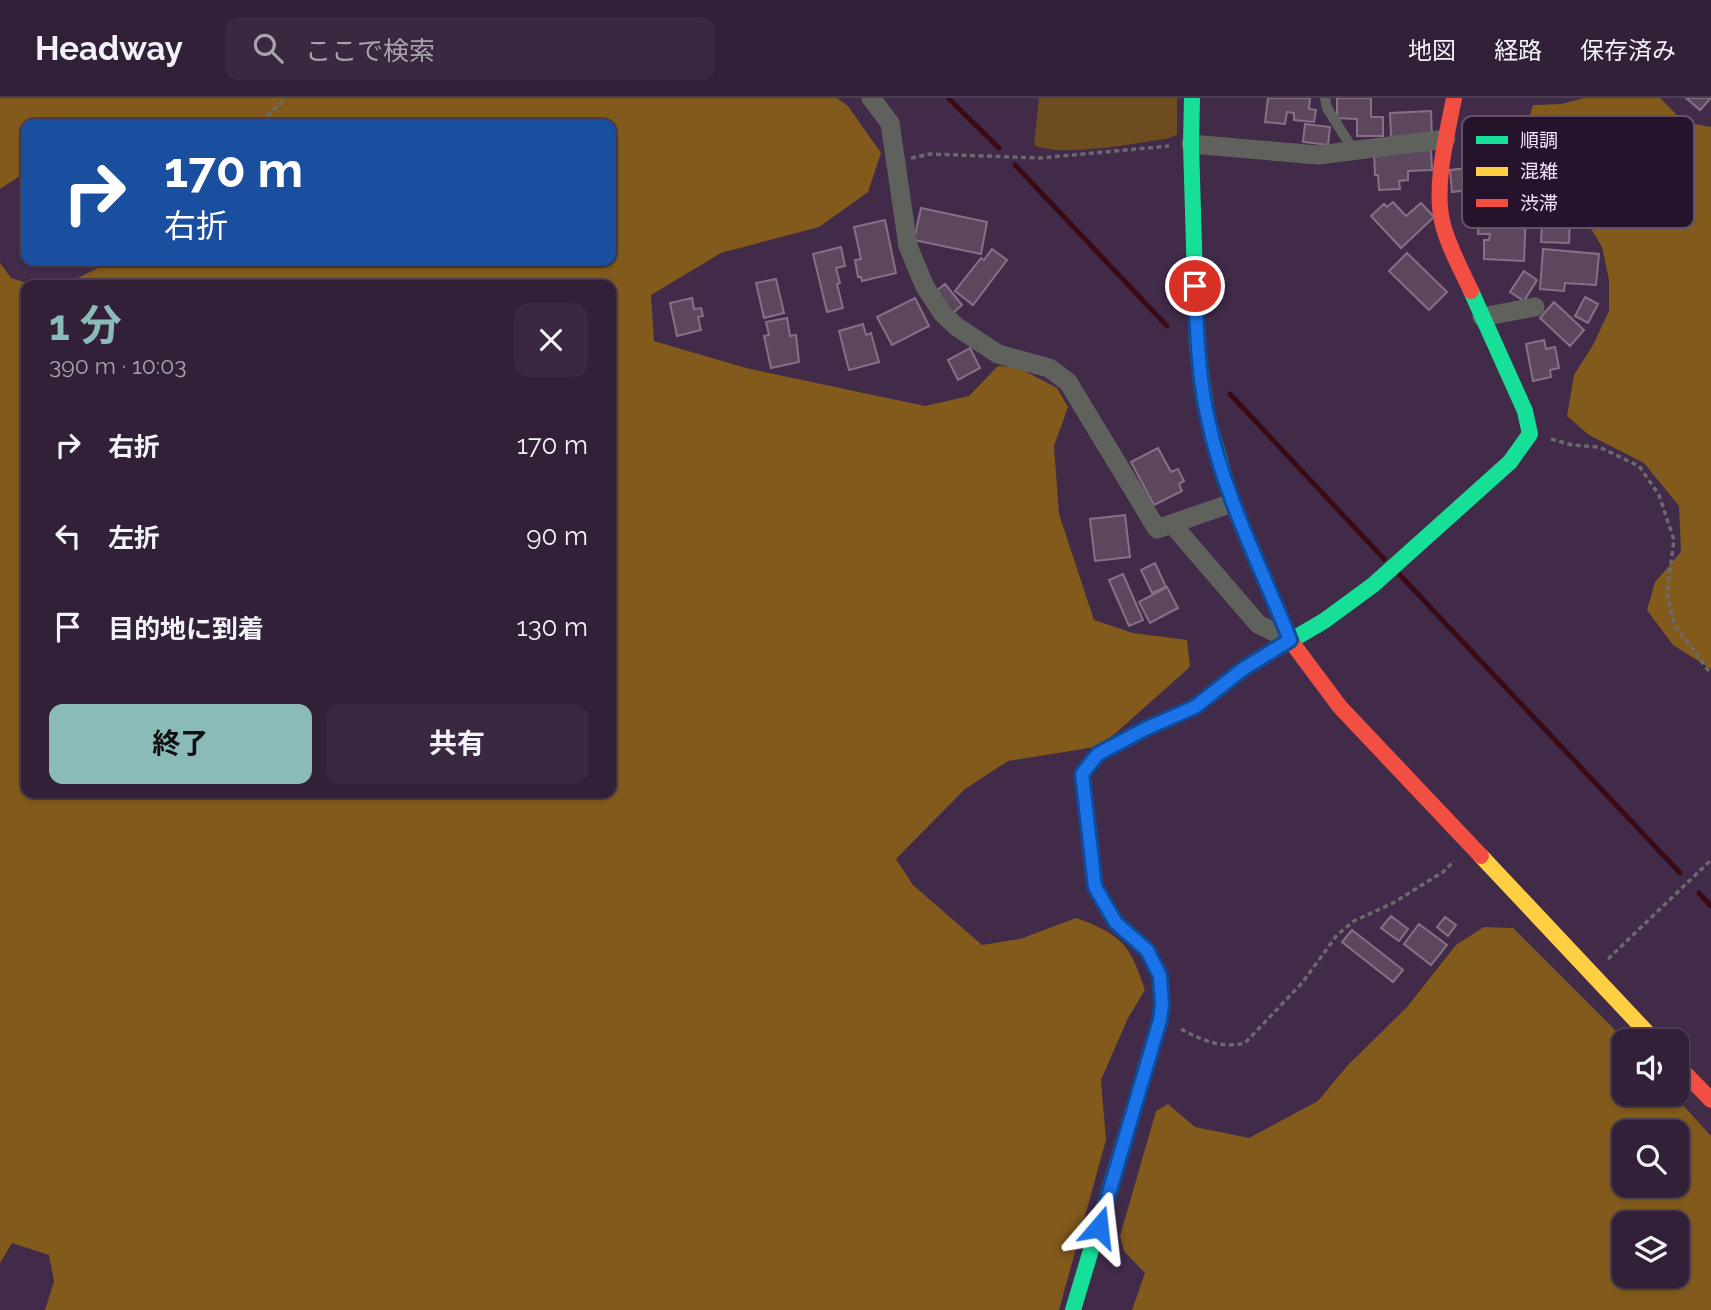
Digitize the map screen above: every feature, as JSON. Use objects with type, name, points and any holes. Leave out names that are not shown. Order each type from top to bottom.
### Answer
[{"type":"street","points":[[871,98],[890,123],[908,246],[925,287],[943,314],[957,327],[998,354],[1049,368],[1068,382],[1157,529],[1232,503]]},
{"type":"street","points":[[1192,98],[1191,144],[1198,347],[1208,419],[1232,503],[1290,640],[1340,708],[1644,1029]]},
{"type":"street","points":[[1073,1310],[1160,1020],[1162,1005],[1160,976],[1147,950],[1116,923],[1095,887],[1082,774],[1098,754],[1195,707],[1243,669],[1324,621],[1373,585],[1510,462],[1530,434],[1525,411],[1442,223],[1439,199],[1454,98]]},
{"type":"street","points":[[1191,144],[1318,155],[1446,139]]},
{"type":"street","points":[[1482,317],[1535,307]]},
{"type":"street","points":[[1172,524],[1258,625],[1290,640]]},
{"type":"street","points":[[1689,1077],[1711,1100]]},
{"type":"lane","points":[[1325,98],[1327,108],[1354,151]]},
{"type":"path","points":[[264,119],[286,98]]},
{"type":"path","points":[[896,162],[930,154],[1040,158],[1191,144]]},
{"type":"path","points":[[1530,434],[1572,445],[1600,447],[1639,466],[1659,495],[1674,540],[1667,593],[1674,624],[1711,674]]},
{"type":"path","points":[[1160,1020],[1210,1043],[1234,1046],[1245,1043],[1302,983],[1337,935],[1354,920],[1392,903],[1443,872],[1469,845]]},
{"type":"path","points":[[1592,975],[1711,860]]},
{"type":"shaded area","points":[[0,98],[837,98],[848,106],[881,153],[868,192],[819,227],[721,253],[651,295],[654,341],[746,368],[925,406],[969,396],[998,366],[1017,367],[1057,388],[1068,407],[1054,446],[1059,514],[1094,620],[1133,633],[1187,640],[1190,667],[1101,746],[1008,761],[965,789],[896,859],[913,885],[982,945],[1020,939],[1076,918],[1104,930],[1122,943],[1140,974],[1145,990],[1128,1018],[1101,1080],[1106,1140],[1059,1310],[45,1310],[54,1281],[49,1255],[12,1243],[0,1263],[0,263],[11,278],[21,281],[21,798],[616,798],[616,280],[73,280],[103,266],[616,266],[616,119],[21,119],[21,175],[0,189]]},
{"type":"shaded area","points":[[1039,98],[1177,98],[1177,135],[1166,139],[1098,148],[1046,149],[1034,145]]},
{"type":"shaded area","points":[[1584,98],[1660,98],[1678,116],[1530,116],[1533,105],[1562,104]]},
{"type":"shaded area","points":[[1694,124],[1711,127],[1711,669],[1673,645],[1647,610],[1655,582],[1681,552],[1679,506],[1644,463],[1589,435],[1567,416],[1574,375],[1593,345],[1609,311],[1609,280],[1602,247],[1591,228],[1694,228]]},
{"type":"shaded area","points":[[1484,927],[1513,928],[1614,1029],[1612,1106],[1684,1106],[1711,1136],[1711,1310],[1132,1310],[1145,1273],[1124,1251],[1120,1236],[1156,1111],[1168,1104],[1195,1127],[1249,1138],[1318,1101],[1348,1065],[1407,1007],[1456,945]]},
{"type":"building","points":[[1268,98],[1310,98],[1309,109],[1316,110],[1314,122],[1294,120],[1294,113],[1287,112],[1285,124],[1265,122]]},
{"type":"building","points":[[1337,98],[1371,98],[1371,117],[1383,117],[1383,136],[1357,136],[1357,119],[1337,118]]},
{"type":"building","points":[[1686,98],[1711,98],[1700,110]]},
{"type":"building","points":[[1431,111],[1432,135],[1391,137],[1390,113]]},
{"type":"building","points":[[1305,124],[1330,127],[1328,145],[1303,142]]},
{"type":"building","points":[[1431,150],[1432,170],[1408,171],[1408,180],[1399,181],[1400,189],[1379,190],[1374,153]]},
{"type":"building","points":[[1462,169],[1462,191],[1452,192],[1450,170]]},
{"type":"building","points":[[1393,202],[1406,216],[1421,203],[1434,217],[1401,248],[1371,216],[1384,204],[1387,207]]},
{"type":"building","points":[[921,208],[987,222],[981,254],[914,240]]},
{"type":"building","points":[[885,220],[896,273],[862,281],[861,277],[858,277],[855,260],[861,259],[854,227]]},
{"type":"building","points":[[1478,228],[1525,228],[1524,261],[1484,259],[1484,240],[1489,240],[1490,234],[1478,234]]},
{"type":"building","points":[[1542,228],[1570,228],[1569,243],[1541,242]]},
{"type":"building","points":[[841,247],[845,266],[836,268],[843,308],[827,312],[813,254]]},
{"type":"building","points":[[992,249],[1007,260],[973,305],[955,291],[981,258],[984,260]]},
{"type":"building","points":[[1543,249],[1599,254],[1596,285],[1565,283],[1564,291],[1540,289]]},
{"type":"building","points":[[1407,253],[1447,292],[1429,310],[1389,271]]},
{"type":"building","points":[[1524,271],[1537,280],[1524,301],[1510,292]]},
{"type":"building","points":[[776,279],[784,313],[764,318],[756,283]]},
{"type":"building","points":[[945,284],[962,305],[953,313],[935,292]]},
{"type":"building","points":[[1585,297],[1598,304],[1588,323],[1575,316]]},
{"type":"building","points":[[692,298],[694,309],[701,308],[703,316],[698,317],[701,330],[677,336],[670,303]]},
{"type":"building","points":[[915,298],[929,326],[892,345],[877,317]]},
{"type":"building","points":[[1554,302],[1584,330],[1570,346],[1540,318]]},
{"type":"building","points":[[787,318],[790,336],[796,335],[799,362],[771,368],[764,336],[769,335],[766,322]]},
{"type":"building","points":[[863,324],[866,335],[871,333],[879,362],[849,370],[839,331]]},
{"type":"building","points":[[1544,340],[1546,349],[1555,347],[1559,368],[1550,370],[1551,377],[1533,381],[1526,344]]},
{"type":"building","points":[[970,348],[980,368],[958,380],[948,360]]},
{"type":"building","points":[[1158,448],[1171,472],[1178,469],[1184,481],[1179,484],[1182,491],[1154,505],[1131,462]]},
{"type":"building","points":[[1125,515],[1130,557],[1095,561],[1090,519]]},
{"type":"building","points":[[1155,563],[1166,587],[1152,593],[1141,570]]},
{"type":"building","points":[[1123,574],[1143,620],[1129,626],[1109,580]]},
{"type":"building","points":[[1167,587],[1178,608],[1150,623],[1139,602]]},
{"type":"building","points":[[1391,916],[1408,929],[1399,941],[1381,928]]},
{"type":"building","points":[[1445,917],[1456,925],[1448,936],[1437,927]]},
{"type":"building","points":[[1419,924],[1447,945],[1431,965],[1404,944]]},
{"type":"building","points":[[1352,930],[1403,970],[1393,982],[1342,942]]},
{"type":"waterway","points":[[948,98],[999,148]]},
{"type":"waterway","points":[[1015,165],[1167,326]]},
{"type":"waterway","points":[[1230,394],[1384,559]]},
{"type":"waterway","points":[[1399,574],[1680,873]]},
{"type":"waterway","points":[[1699,893],[1711,906]]},
{"type":"traffic: fast","points":[[1192,98],[1197,347],[1208,419],[1233,506]]},
{"type":"traffic: fast","points":[[1283,645],[1324,621],[1373,585],[1510,462],[1530,434],[1525,411],[1471,291]]},
{"type":"traffic: fast","points":[[1073,1310],[1160,1020],[1162,1005],[1160,977],[1147,950],[1116,923],[1103,900]]},
{"type":"traffic: slow","points":[[1103,900],[1095,887],[1082,774],[1098,754],[1195,707],[1243,669],[1283,645]]},
{"type":"traffic: slow","points":[[1481,856],[1644,1029]]},
{"type":"traffic: jam","points":[[1454,98],[1442,160],[1440,207],[1447,239],[1471,291]]},
{"type":"traffic: jam","points":[[1233,506],[1290,640],[1340,707],[1481,856]]},
{"type":"traffic: jam","points":[[1689,1077],[1711,1100]]},
{"type":"route","points":[[1099,1227],[1160,1020],[1162,1005],[1160,976],[1147,950],[1116,923],[1095,887],[1082,774],[1098,754],[1195,707],[1243,669],[1290,640],[1232,503],[1208,419],[1198,347],[1195,286]]}]
